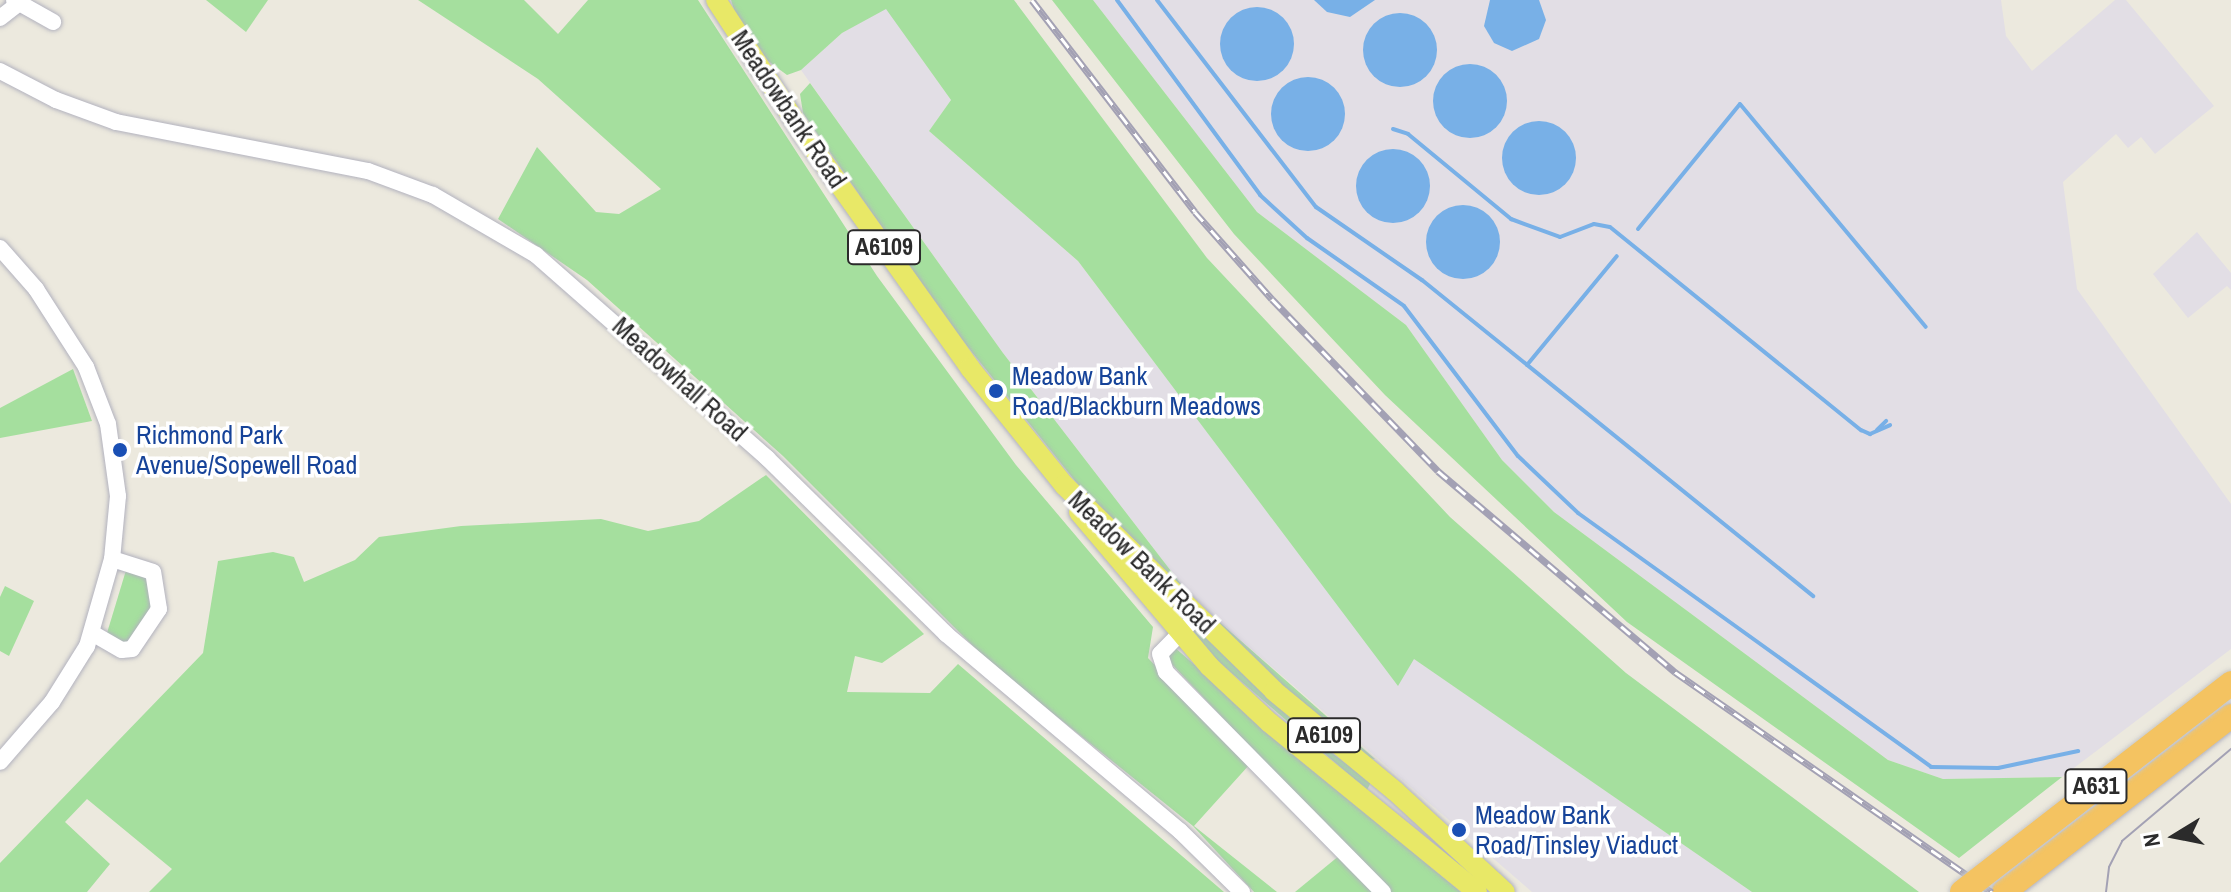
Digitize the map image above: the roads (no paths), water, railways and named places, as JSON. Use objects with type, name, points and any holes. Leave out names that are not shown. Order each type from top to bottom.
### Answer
[{"type":"highway","name":"A631","points":[[1962,892],[2231,683]]},
{"type":"highway","points":[[1973,892],[2231,691]]},
{"type":"highway","points":[[2004,892],[2231,716]]},
{"type":"highway","name":"A631","points":[[2013,892],[2231,725]]},
{"type":"main road","name":"Meadowbank Road","points":[[716,0],[804,135],[970,368],[1064,485]]},
{"type":"main road","name":"Meadow Bank Road","points":[[1064,485],[1274,691],[1395,791],[1505,892]]},
{"type":"main road","name":"Meadow Bank Road","points":[[1064,485],[1089,529],[1179,632],[1270,723],[1477,892]]},
{"type":"main road","points":[[1380,810],[1395,791]]},
{"type":"street","points":[[0,18],[16,1],[53,22]]},
{"type":"street","name":"Meadowhall Road","points":[[0,71],[56,100],[116,122],[368,171],[433,195],[524,247],[653,354],[767,458],[946,634],[1180,831],[1242,892]]},
{"type":"street","points":[[0,248],[56,316],[98,396],[117,471],[112,559],[92,633],[52,702],[0,762]]},
{"type":"street","points":[[92,633],[122,650],[132,649],[159,609],[153,572],[112,559]]},
{"type":"street","points":[[1198,615],[1160,654],[1166,672],[1383,892]]},
{"type":"water","points":[[1314,0],[1375,0],[1350,17],[1327,12]]},
{"type":"water","points":[[1490,0],[1539,0],[1546,20],[1539,39],[1512,51],[1494,43],[1484,26]]},
{"type":"water","points":[[1257,7],[1271,10],[1283,18],[1291,30],[1294,44],[1291,58],[1283,70],[1271,78],[1257,81],[1243,78],[1231,70],[1223,58],[1220,44],[1223,30],[1231,18],[1243,10]]},
{"type":"water","points":[[1400,13],[1414,16],[1426,24],[1434,36],[1437,50],[1434,64],[1426,76],[1414,84],[1400,87],[1386,84],[1374,76],[1366,64],[1363,50],[1366,36],[1374,24],[1386,16]]},
{"type":"water","points":[[1470,64],[1484,67],[1496,75],[1504,87],[1507,101],[1504,115],[1496,127],[1484,135],[1470,138],[1456,135],[1444,127],[1436,115],[1433,101],[1436,87],[1444,75],[1456,67]]},
{"type":"water","points":[[1308,77],[1322,80],[1334,88],[1342,100],[1345,114],[1342,128],[1334,140],[1322,148],[1308,151],[1294,148],[1282,140],[1274,128],[1271,114],[1274,100],[1282,88],[1294,80]]},
{"type":"water","points":[[1539,121],[1553,124],[1565,132],[1573,144],[1576,158],[1573,172],[1565,184],[1553,192],[1539,195],[1525,192],[1513,184],[1505,172],[1502,158],[1505,144],[1513,132],[1525,124]]},
{"type":"water","points":[[1393,149],[1407,152],[1419,160],[1427,172],[1430,186],[1427,200],[1419,212],[1407,220],[1393,223],[1379,220],[1367,212],[1359,200],[1356,186],[1359,172],[1367,160],[1379,152]]},
{"type":"water","points":[[1463,205],[1477,208],[1489,216],[1497,228],[1500,242],[1497,256],[1489,268],[1477,276],[1463,279],[1449,276],[1437,268],[1429,256],[1426,242],[1429,228],[1437,216],[1449,208]]},
{"type":"waterway","points":[[1117,0],[1260,195],[1307,238],[1404,306],[1518,456],[1578,513],[1931,767],[1998,768],[2078,751]]},
{"type":"waterway","points":[[1157,0],[1316,207],[1422,280],[1813,596]]},
{"type":"waterway","points":[[1638,229],[1740,104],[1926,327]]},
{"type":"waterway","points":[[1393,129],[1408,134],[1511,219],[1560,237],[1594,224],[1610,227],[1861,430],[1870,434],[1890,425]]},
{"type":"waterway","points":[[1527,365],[1617,256]]},
{"type":"waterway","points":[[1877,430],[1886,421]]},
{"type":"tram line","points":[[2106,892],[2109,867],[2122,841],[2231,749]]},
{"type":"railway","points":[[1032,0],[1195,212],[1272,299],[1438,471],[1675,672],[1992,892]]},
{"type":"place","name":"Meadow Bank Road/Blackburn Meadows","points":[[996,391]]},
{"type":"place","name":"Richmond Park Avenue/Sopewell Road","points":[[120,450]]},
{"type":"place","name":"Meadow Bank Road/Tinsley Viaduct","points":[[1459,830]]}]
